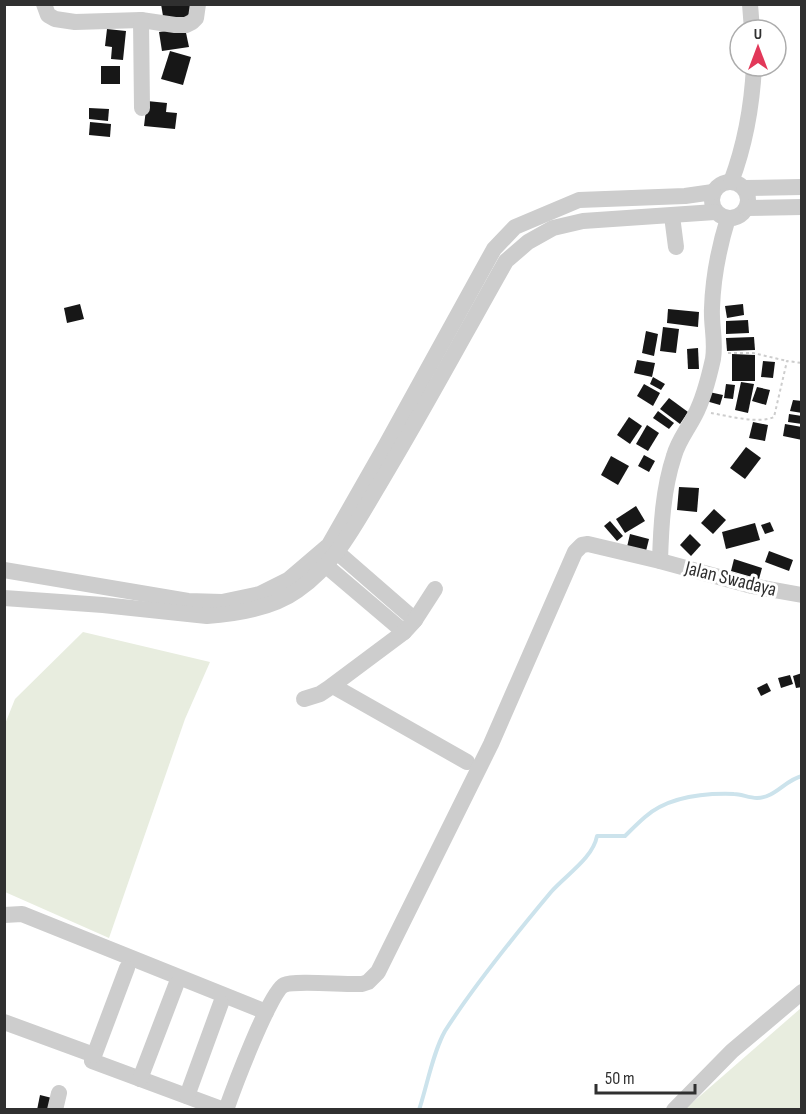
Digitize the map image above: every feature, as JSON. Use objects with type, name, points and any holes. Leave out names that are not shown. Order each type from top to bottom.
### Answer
[{"type":"street","points":[[44,4],[48,15],[55,19],[75,22],[141,20],[186,25],[196,18],[198,4]]},
{"type":"street","points":[[141,20],[142,108]]},
{"type":"street","points":[[327,555],[288,580],[260,594],[222,602],[188,601],[8,571],[6,598],[207,616],[225,615],[264,606],[297,591],[327,555],[506,261],[528,242],[553,228],[583,221],[742,214],[748,201],[737,185],[753,78]]},
{"type":"street","points":[[660,561],[662,521],[671,465],[678,446],[697,411],[714,352],[711,309],[722,239],[722,215],[712,206],[713,192],[717,186],[801,187]]},
{"type":"street","points":[[392,449],[494,249],[515,227],[579,200],[685,196],[713,192]]},
{"type":"street","points":[[746,208],[801,207]]},
{"type":"street","points":[[672,216],[676,248]]},
{"type":"street","name":"Jalan Swadaya","points":[[266,1012],[275,994],[283,985],[362,984],[368,982],[378,972],[491,744],[577,549],[582,545],[588,544],[752,586],[801,595]]},
{"type":"street","points":[[327,555],[410,626]]},
{"type":"street","points":[[304,699],[320,694],[333,686],[410,626],[435,588]]},
{"type":"street","points":[[333,686],[467,762]]},
{"type":"street","points":[[4,915],[22,914],[266,1012],[225,1110],[92,1061],[127,968]]},
{"type":"street","points":[[140,1079],[176,985]]},
{"type":"street","points":[[674,1110],[732,1051],[801,992]]},
{"type":"street","points":[[187,1096],[221,1003]]},
{"type":"street","points":[[4,1022],[94,1055]]},
{"type":"path","points":[[714,352],[753,353],[801,363]]},
{"type":"path","points":[[697,411],[748,419],[774,417],[788,361]]},
{"type":"shaded area","points":[[83,632],[210,662],[185,719],[109,938],[5,892],[5,724],[15,699]]},
{"type":"shaded area","points":[[801,1008],[801,1109],[685,1109]]},
{"type":"building","points":[[161,4],[192,4],[194,17],[164,22]]},
{"type":"building","points":[[185,28],[189,47],[162,51],[159,32]]},
{"type":"building","points":[[107,29],[126,31],[123,60],[111,59],[112,47],[105,46]]},
{"type":"building","points":[[170,51],[191,57],[183,85],[161,79]]},
{"type":"building","points":[[101,66],[120,66],[120,84],[101,84]]},
{"type":"building","points":[[147,101],[167,103],[166,112],[177,113],[175,129],[144,126]]},
{"type":"building","points":[[89,108],[109,109],[108,121],[89,119]]},
{"type":"building","points":[[90,122],[111,124],[110,137],[89,135]]},
{"type":"building","points":[[80,304],[84,319],[67,323],[64,308]]},
{"type":"building","points":[[743,304],[744,315],[727,318],[725,306]]},
{"type":"building","points":[[668,309],[699,312],[698,327],[667,323]]},
{"type":"building","points":[[748,320],[749,333],[726,334],[726,321]]},
{"type":"building","points":[[663,327],[679,329],[676,353],[660,351]]},
{"type":"building","points":[[646,331],[658,334],[654,356],[642,353]]},
{"type":"building","points":[[754,337],[755,350],[727,351],[726,338]]},
{"type":"building","points":[[698,348],[699,369],[688,369],[687,349]]},
{"type":"building","points":[[732,354],[755,355],[755,381],[732,381]]},
{"type":"building","points":[[637,360],[655,363],[652,377],[634,373]]},
{"type":"building","points":[[763,361],[775,362],[773,378],[761,377]]},
{"type":"building","points":[[653,377],[665,384],[661,390],[650,384]]},
{"type":"building","points":[[741,382],[754,384],[748,413],[735,410]]},
{"type":"building","points":[[644,384],[660,393],[653,406],[637,396]]},
{"type":"building","points":[[726,384],[735,385],[733,399],[724,398]]},
{"type":"building","points":[[757,387],[770,390],[766,405],[752,401]]},
{"type":"building","points":[[709,392],[723,395],[720,405],[706,401]]},
{"type":"building","points":[[669,398],[688,412],[680,424],[660,409]]},
{"type":"building","points":[[793,400],[802,401],[802,413],[790,411]]},
{"type":"building","points":[[658,411],[674,423],[669,429],[653,418]]},
{"type":"building","points":[[789,414],[802,416],[802,424],[788,422]]},
{"type":"building","points":[[629,417],[642,426],[630,444],[617,435]]},
{"type":"building","points":[[753,422],[768,425],[765,441],[749,438]]},
{"type":"building","points":[[785,424],[802,427],[802,440],[783,436]]},
{"type":"building","points":[[647,425],[659,433],[648,451],[636,444]]},
{"type":"building","points":[[746,447],[761,458],[745,479],[730,468]]},
{"type":"building","points":[[644,455],[655,461],[649,472],[638,466]]},
{"type":"building","points":[[611,456],[629,466],[618,485],[601,475]]},
{"type":"building","points":[[679,487],[699,488],[697,512],[677,510]]},
{"type":"building","points":[[636,506],[645,521],[625,533],[616,519]]},
{"type":"building","points":[[714,509],[726,520],[713,534],[701,523]]},
{"type":"building","points":[[610,521],[623,536],[617,541],[604,526]]},
{"type":"building","points":[[770,522],[774,531],[765,534],[761,525]]},
{"type":"building","points":[[755,523],[760,540],[726,549],[722,532]]},
{"type":"building","points":[[630,534],[649,539],[646,551],[627,547]]},
{"type":"building","points":[[690,534],[701,545],[691,556],[680,545]]},
{"type":"building","points":[[769,551],[793,560],[789,571],[765,562]]},
{"type":"building","points":[[734,559],[762,568],[759,579],[731,571]]},
{"type":"building","points":[[802,673],[802,687],[796,688],[793,676]]},
{"type":"building","points":[[790,675],[793,684],[781,688],[778,678]]},
{"type":"building","points":[[767,683],[771,691],[761,696],[757,688]]},
{"type":"building","points":[[40,1095],[56,1099],[54,1110],[37,1110]]},
{"type":"waterway","points":[[419,1110],[445,1031],[523,925],[551,892],[585,859],[597,836],[625,836],[654,810],[675,801],[723,794],[763,797],[802,776]]}]
